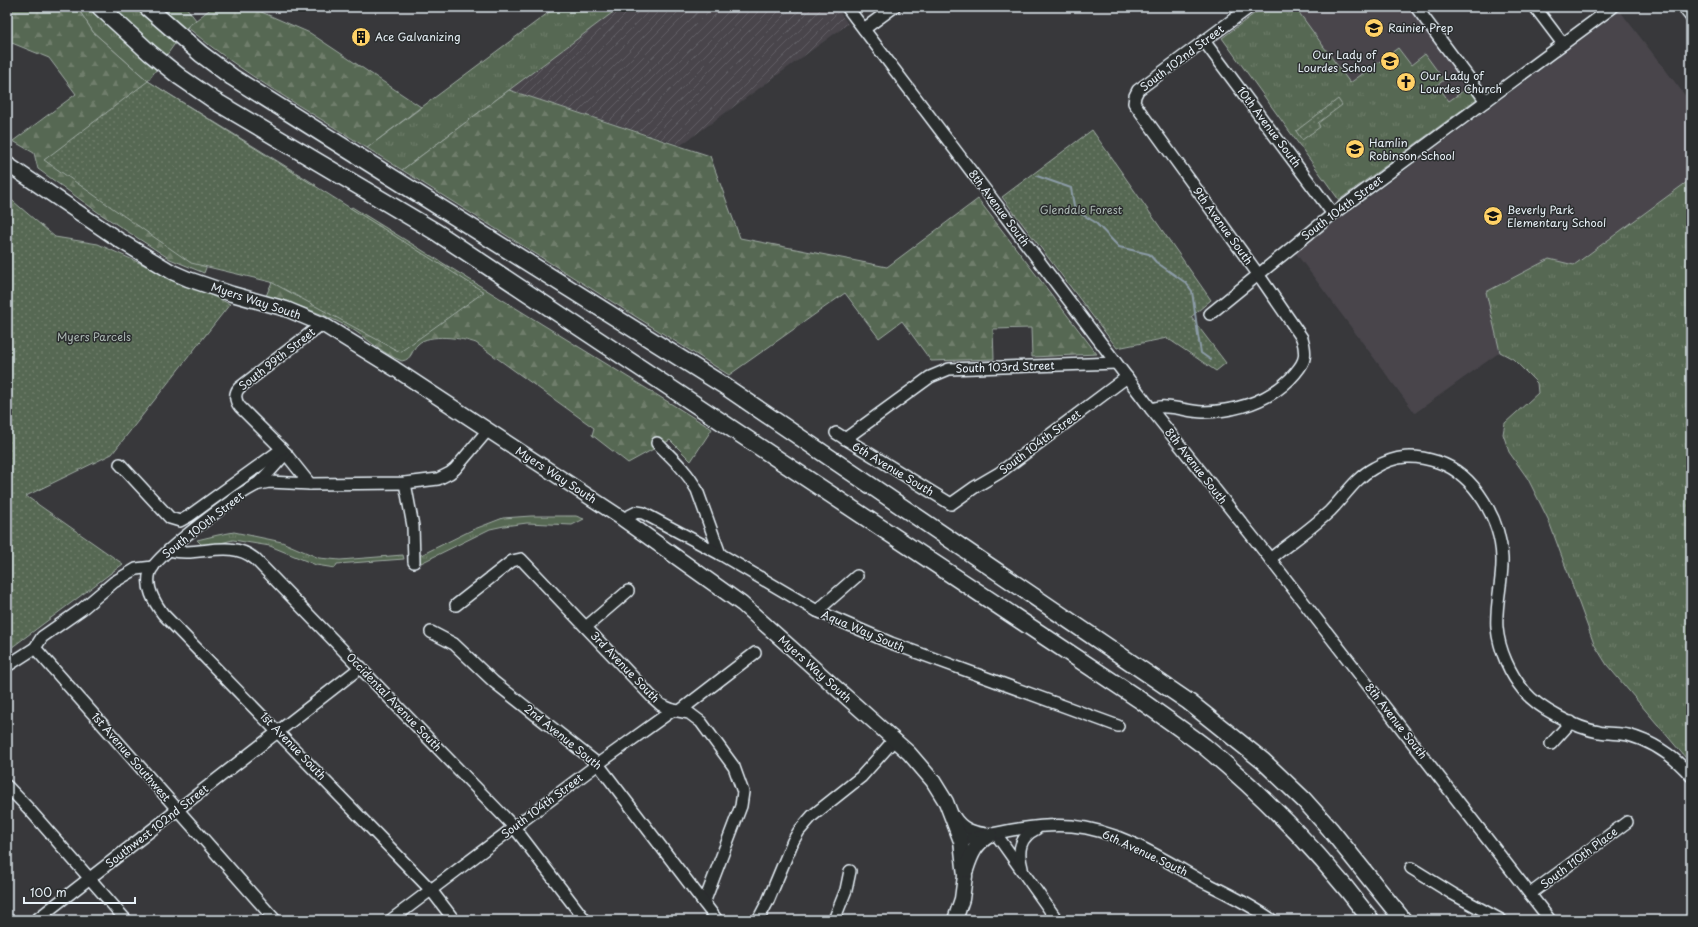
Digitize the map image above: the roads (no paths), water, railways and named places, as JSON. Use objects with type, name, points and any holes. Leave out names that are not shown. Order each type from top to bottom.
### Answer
[{"type":"highway","points":[[100,7],[150,53],[214,101],[436,232],[1140,700],[1203,745],[1252,788],[1303,837],[1371,920]]},
{"type":"highway","points":[[147,7],[201,54],[232,77],[723,385],[1189,702],[1263,761],[1304,800],[1330,829],[1403,920]]},
{"type":"highway","points":[[1235,739],[1303,810],[1388,920]]},
{"type":"highway","points":[[1353,897],[1365,920]]},
{"type":"main road","name":"Myers Way South","points":[[7,164],[119,240],[172,272],[232,294],[286,309],[322,324],[395,369],[488,430],[623,520],[742,604],[840,690],[894,740],[927,772],[941,792],[950,809],[961,841],[965,876],[962,899],[955,920]]},
{"type":"main road","points":[[965,876],[971,854],[983,839],[993,834]]},
{"type":"street","name":"8th Avenue South","points":[[846,7],[1151,409],[1270,559],[1550,920]]},
{"type":"street","points":[[864,29],[894,7]]},
{"type":"street","name":"South 102nd Street","points":[[1135,96],[1138,90],[1250,7]]},
{"type":"street","points":[[1416,7],[1486,101]]},
{"type":"street","points":[[1535,7],[1563,44]]},
{"type":"street","name":"South 104th Street","points":[[1210,314],[1333,214],[1614,7]]},
{"type":"street","points":[[1683,7],[1691,17]]},
{"type":"street","name":"10th Avenue South","points":[[1204,41],[1333,214]]},
{"type":"street","name":"9th Avenue South","points":[[1135,96],[1134,103],[1258,274],[1302,338],[1305,348],[1305,359],[1300,369],[1273,393],[1248,405],[1228,410],[1202,412],[1166,406],[1151,409]]},
{"type":"street","name":"South 99th Street","points":[[284,451],[240,407],[236,401],[236,396],[239,388],[322,324]]},
{"type":"street","name":"South 103rd Street","points":[[840,436],[930,377],[950,369],[1116,363]]},
{"type":"street","name":"South 104th Street","points":[[951,504],[974,487],[999,473],[1127,377]]},
{"type":"street","points":[[284,451],[310,484],[405,483],[438,479],[450,473],[488,430]]},
{"type":"street","name":"6th Avenue South","points":[[840,436],[951,504]]},
{"type":"street","points":[[657,443],[681,466],[697,490],[720,554]]},
{"type":"street","name":"South 100th Street","points":[[255,486],[284,451]]},
{"type":"street","name":"South 100th Street","points":[[120,464],[170,518],[180,521],[284,451]]},
{"type":"street","points":[[1270,559],[1314,526],[1340,501],[1354,482],[1372,468],[1385,462],[1403,457],[1415,456],[1445,464],[1462,475],[1476,491],[1496,526],[1500,541],[1502,559],[1497,628],[1502,652],[1507,664],[1524,691],[1534,701],[1548,711],[1571,722],[1591,730],[1628,735],[1651,744],[1666,752],[1680,763],[1691,776]]},
{"type":"street","name":"South 100th Street","points":[[152,567],[169,550],[241,494],[255,486],[269,482],[310,484]]},
{"type":"street","points":[[405,483],[413,526],[414,562]]},
{"type":"street","name":"Aqua Way South","points":[[623,520],[637,512],[643,513],[720,554],[817,611],[890,643],[1118,726]]},
{"type":"street","name":"Occidental Avenue South","points":[[169,550],[177,552],[190,552],[229,548],[249,554],[361,667],[514,827],[585,920]]},
{"type":"street","name":"3rd Avenue South","points":[[456,605],[512,561],[517,559],[523,561],[652,697],[661,705],[695,716],[701,722],[734,767],[743,792],[741,806],[704,903]]},
{"type":"street","points":[[7,666],[35,648],[42,637],[82,609],[114,582],[136,569],[152,567]]},
{"type":"street","name":"1st Avenue South","points":[[152,567],[149,576],[149,586],[159,608],[430,890],[454,920]]},
{"type":"street","points":[[817,611],[857,576]]},
{"type":"street","points":[[586,627],[628,591]]},
{"type":"street","name":"2nd Avenue South","points":[[431,632],[454,644],[494,682],[598,764],[717,920]]},
{"type":"street","name":"1st Avenue Southwest","points":[[35,648],[177,811],[275,920]]},
{"type":"street","name":"South 104th Street","points":[[391,920],[598,764],[677,710],[755,653]]},
{"type":"street","points":[[278,731],[361,667]]},
{"type":"street","points":[[1551,744],[1571,722]]},
{"type":"street","name":"Southwest 102nd Street","points":[[36,920],[278,731]]},
{"type":"street","points":[[758,920],[768,901],[793,841],[799,831],[812,816],[861,777],[894,740]]},
{"type":"street","points":[[7,786],[126,920]]},
{"type":"street","points":[[950,809],[957,822],[965,829],[971,832],[993,834],[1057,920]]},
{"type":"street","name":"South 110th Place","points":[[1530,894],[1627,822]]},
{"type":"street","points":[[1023,874],[1019,857],[1020,846],[1028,833],[1041,826]]},
{"type":"street","name":"6th Avenue South","points":[[961,841],[1041,826],[1082,827],[1109,834],[1150,853],[1234,897],[1272,920]]},
{"type":"street","points":[[1412,868],[1453,894],[1502,920]]},
{"type":"street","points":[[834,920],[846,890],[850,871]]},
{"type":"waterway","points":[[1037,176],[1071,188],[1074,206],[1081,214],[1095,222],[1119,247],[1149,254],[1156,262],[1186,283],[1192,291],[1201,353],[1211,360]]},
{"type":"place","name":"Rainier Prep","points":[[1374,28]]},
{"type":"place","name":"Ace Galvanizing","points":[[361,37]]},
{"type":"place","name":"Our Lady of Lourdes School","points":[[1390,61]]},
{"type":"place","name":"Our Lady of Lourdes Church","points":[[1406,82]]},
{"type":"place","name":"Hamlin Robinson School","points":[[1355,149]]},
{"type":"place","name":"Beverly Park Elementary School","points":[[1493,216]]},
{"type":"park label","name":"Glendale Forest","points":[[1081,210]]},
{"type":"park label","name":"Myers Parcels","points":[[94,337]]}]
